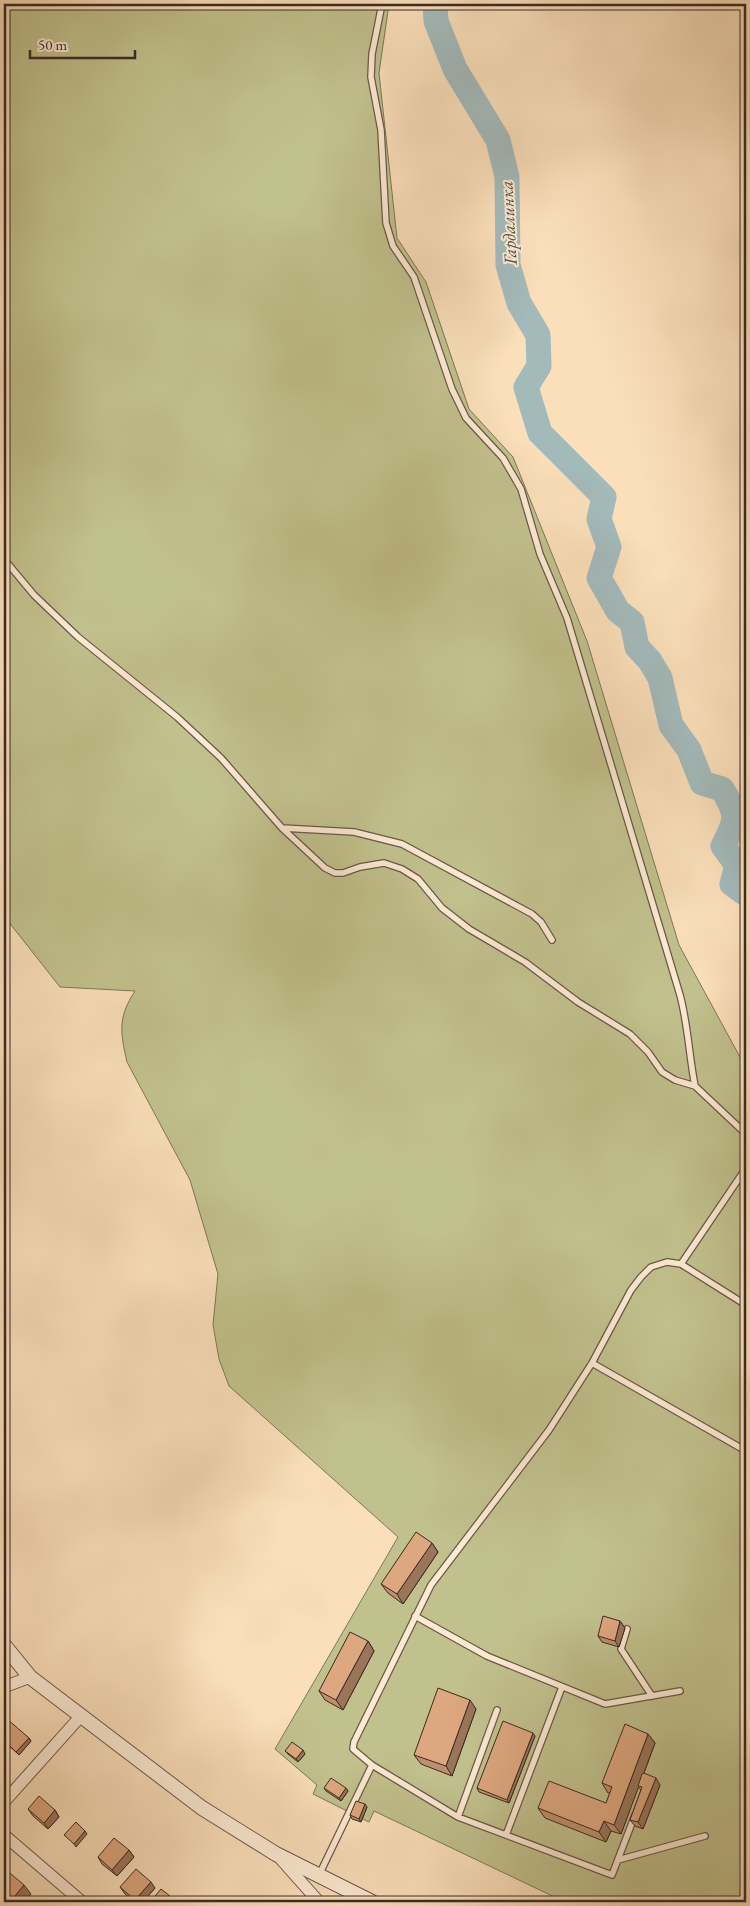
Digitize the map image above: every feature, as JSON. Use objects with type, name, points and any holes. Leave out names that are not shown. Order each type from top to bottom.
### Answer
[{"type":"street","points":[[4,1644],[30,1677],[80,1717],[202,1808],[276,1854],[318,1877],[368,1900]]},
{"type":"street","points":[[4,1686],[30,1677]]},
{"type":"street","points":[[4,1802],[80,1717]]},
{"type":"street","points":[[4,1835],[82,1902]]},
{"type":"street","points":[[276,1854],[320,1902]]},
{"type":"street","points":[[350,1902],[368,1900]]},
{"type":"lane","points":[[382,4],[372,54],[370,77],[381,130],[386,223],[393,246],[414,277],[452,389],[466,418],[503,458],[521,489],[540,554],[567,618],[680,995],[687,1021],[689,1053],[695,1086]]},
{"type":"lane","points":[[4,559],[34,595],[78,637],[177,717],[221,758],[282,828],[325,868],[335,873],[343,873],[384,863],[402,868],[418,879],[442,908],[469,929],[525,962],[578,1002],[630,1034],[648,1052],[662,1072],[675,1080],[695,1086],[746,1134]]},
{"type":"lane","points":[[282,828],[354,832],[402,844],[532,914],[541,922],[552,940]]},
{"type":"lane","points":[[680,1264],[746,1168]]},
{"type":"lane","points":[[638,1806],[612,1875],[458,1817],[372,1765],[353,1749],[354,1742],[416,1616],[443,1567],[550,1430],[592,1363],[631,1290],[641,1277],[651,1267],[666,1262],[680,1264],[746,1304]]},
{"type":"lane","points":[[592,1363],[746,1451]]},
{"type":"lane","points":[[416,1616],[487,1656],[605,1704],[680,1691]]},
{"type":"lane","points":[[627,1629],[621,1649],[652,1696]]},
{"type":"lane","points":[[506,1835],[562,1687]]},
{"type":"lane","points":[[458,1817],[497,1710]]},
{"type":"lane","points":[[318,1877],[372,1765]]},
{"type":"lane","points":[[618,1860],[705,1836]]},
{"type":"green space","points":[[4,4],[389,4],[379,73],[397,238],[426,282],[469,409],[513,457],[587,641],[679,945],[746,1068],[746,1902],[565,1902],[374,1811],[369,1822],[313,1794],[317,1785],[275,1749],[398,1537],[229,1386],[219,1359],[213,1325],[218,1274],[190,1180],[127,1062],[122,1025],[129,1000],[135,991],[60,987],[4,916]]},
{"type":"building","points":[[416,1532],[432,1543],[397,1594],[381,1584]]},
{"type":"building","points":[[603,1616],[620,1621],[615,1641],[598,1636]]},
{"type":"building","points":[[350,1632],[368,1641],[336,1700],[319,1691]]},
{"type":"building","points":[[438,1688],[470,1700],[446,1766],[414,1755]]},
{"type":"building","points":[[6,1718],[29,1738],[16,1752],[4,1740],[4,1720]]},
{"type":"building","points":[[503,1721],[533,1733],[507,1800],[477,1788]]},
{"type":"building","points":[[625,1724],[648,1734],[614,1825],[604,1821],[599,1832],[538,1808],[549,1781],[606,1803],[612,1787],[602,1783]]},
{"type":"building","points":[[292,1742],[303,1750],[296,1759],[285,1751]]},
{"type":"building","points":[[644,1773],[656,1778],[638,1822],[630,1820],[642,1787],[638,1786]]},
{"type":"building","points":[[331,1778],[346,1788],[339,1798],[324,1788]]},
{"type":"building","points":[[39,1796],[55,1810],[44,1823],[28,1809]]},
{"type":"building","points":[[356,1801],[365,1804],[359,1819],[350,1815]]},
{"type":"building","points":[[76,1822],[85,1831],[74,1844],[64,1835]]},
{"type":"building","points":[[114,1838],[129,1850],[112,1870],[98,1857]]},
{"type":"building","points":[[4,1868],[24,1885],[10,1902],[4,1902]]},
{"type":"building","points":[[136,1869],[151,1882],[135,1900],[120,1887]]},
{"type":"building","points":[[161,1889],[170,1896],[165,1902],[150,1902]]},
{"type":"building","points":[[607,1897],[621,1902],[605,1902]]},
{"type":"waterway","name":"Гардалинка","points":[[435,4],[436,21],[455,69],[498,140],[507,177],[508,265],[519,303],[538,335],[539,366],[526,387],[540,433],[604,497],[599,519],[609,547],[599,578],[618,611],[632,622],[637,647],[650,661],[660,678],[671,725],[689,750],[702,783],[722,789],[731,805],[734,817],[733,823],[723,846],[737,865],[732,884],[746,894]]}]
